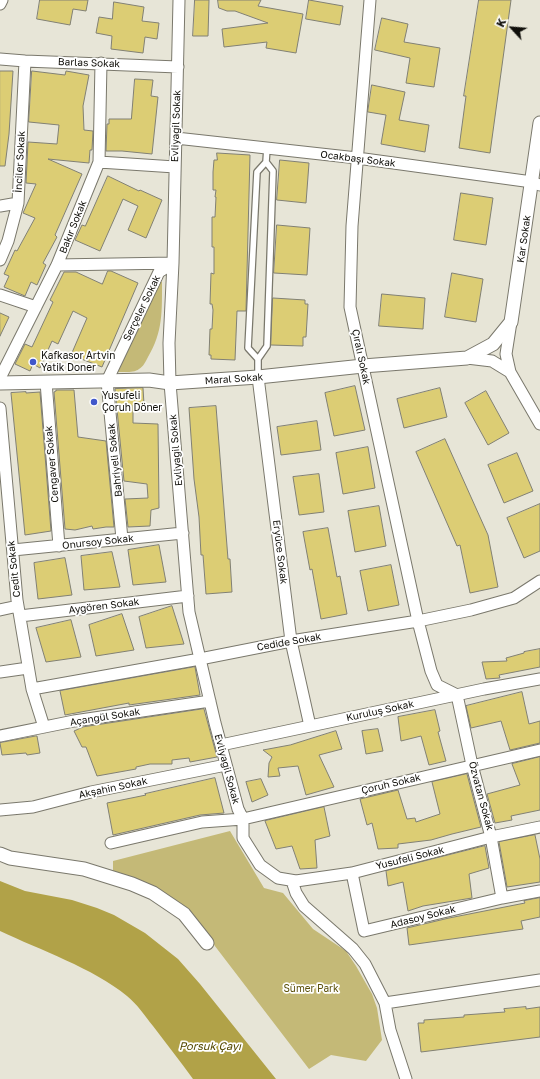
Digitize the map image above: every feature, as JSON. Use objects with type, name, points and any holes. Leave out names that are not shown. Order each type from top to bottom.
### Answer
[{"type":"street","points":[[0,4],[2,0]]},
{"type":"street","name":"Evliyagil Sokak","points":[[179,0],[174,263],[169,343],[170,383],[189,612],[226,765],[238,809],[243,819],[243,838],[260,865],[278,878]]},
{"type":"street","name":"Çıralı Sokak","points":[[370,0],[352,226],[350,307],[418,621],[431,671],[437,685],[457,695]]},
{"type":"street","name":"Barlas Sokak","points":[[0,59],[178,67]]},
{"type":"street","name":"İnciler Sokak","points":[[0,260],[8,241],[18,203],[25,61]]},
{"type":"street","name":"Bakır Sokak","points":[[0,378],[57,265],[99,162],[101,63]]},
{"type":"street","name":"Kar Sokak","points":[[510,372],[506,354],[536,184],[540,123]]},
{"type":"street","name":"Ocakbaşı Sokak","points":[[176,138],[357,158],[536,184]]},
{"type":"street","points":[[99,162],[175,167]]},
{"type":"street","points":[[0,206],[18,203]]},
{"type":"street","points":[[57,265],[174,263]]},
{"type":"street","name":"Serçeler Sokak","points":[[107,381],[159,272],[174,263]]},
{"type":"street","points":[[0,295],[36,307]]},
{"type":"street","points":[[467,358],[493,344],[511,322]]},
{"type":"street","points":[[467,358],[492,361],[510,372],[540,424]]},
{"type":"street","name":"Maral Sokak","points":[[0,383],[149,380],[170,383],[258,377],[363,366],[467,358]]},
{"type":"street","name":"Eryüce Sokak","points":[[258,377],[291,641],[310,726]]},
{"type":"street","name":"Bahriyeli Sokak","points":[[107,381],[122,539]]},
{"type":"street","name":"Cengaver Sokak","points":[[46,382],[59,546]]},
{"type":"street","name":"Cedit Sokak","points":[[0,408],[19,611],[32,689],[44,727]]},
{"type":"street","name":"Onursoy Sokak","points":[[13,550],[183,533]]},
{"type":"street","name":"Cedide Sokak","points":[[32,689],[291,641],[418,621],[471,610],[514,598],[540,581]]},
{"type":"street","name":"Aygören Sokak","points":[[0,610],[19,611],[188,596]]},
{"type":"street","points":[[0,672],[28,668]]},
{"type":"street","name":"Kuruluş Sokak","points":[[221,745],[540,679]]},
{"type":"street","name":"Özvatan Sokak","points":[[457,695],[472,765],[491,837],[502,898]]},
{"type":"street","name":"Açangül Sokak","points":[[0,736],[74,721],[210,701]]},
{"type":"street","name":"Çoruh Sokak","points":[[243,819],[540,750]]},
{"type":"street","name":"Akşahin Sokak","points":[[0,810],[33,806],[91,792],[226,765]]},
{"type":"street","points":[[111,843],[202,822],[243,819]]},
{"type":"street","name":"Yusufeli Sokak","points":[[278,878],[292,881],[352,873],[491,837],[540,828]]},
{"type":"street","points":[[0,854],[10,858],[84,869],[153,892],[184,914],[207,943]]},
{"type":"street","name":"Adasoy Sokak","points":[[352,873],[364,931],[502,898],[540,891]]},
{"type":"street","points":[[292,881],[296,893],[304,906],[353,949],[365,964],[385,1004],[390,1030],[406,1079]]},
{"type":"street","points":[[385,1004],[540,980]]},
{"type":"lane","points":[[258,359],[248,348],[257,172],[266,162],[267,148]]},
{"type":"lane","points":[[258,377],[258,359],[267,346],[273,171],[266,162]]},
{"type":"green space","points":[[159,281],[162,282],[162,312],[157,339],[153,348],[140,368],[132,372],[118,372]]},
{"type":"green space","name":"Sümer Park","points":[[230,831],[264,888],[283,893],[313,929],[346,951],[356,966],[372,994],[377,1008],[382,1040],[366,1061],[331,1055],[309,1069],[195,920],[113,873],[113,861]]},
{"type":"water","name":"Porsuk Çayı","points":[[0,881],[25,891],[72,900],[97,908],[114,915],[145,933],[178,959],[200,984],[276,1079],[193,1079],[141,1010],[127,996],[82,968],[0,931]]},
{"type":"building","points":[[40,0],[88,0],[86,11],[73,9],[70,25],[37,19]]},
{"type":"building","points":[[195,0],[209,0],[208,36],[193,36]]},
{"type":"building","points":[[218,0],[261,0],[258,6],[303,14],[296,53],[266,48],[267,42],[224,47],[222,29],[268,23],[235,11],[227,11],[219,8]]},
{"type":"building","points":[[309,0],[343,6],[340,25],[306,19]]},
{"type":"building","points":[[479,0],[511,0],[490,153],[459,148],[466,96],[464,96]]},
{"type":"building","points":[[114,2],[144,7],[142,21],[159,23],[157,39],[145,37],[143,53],[111,49],[112,36],[96,33],[99,17],[112,19]]},
{"type":"building","points":[[382,18],[408,24],[404,42],[440,48],[434,87],[406,83],[410,58],[375,50]]},
{"type":"building","points":[[0,71],[13,71],[9,134],[5,166],[0,166]]},
{"type":"building","points":[[32,71],[65,75],[66,71],[89,75],[83,106],[84,130],[93,131],[92,150],[90,150],[89,163],[48,159],[82,174],[55,235],[57,237],[43,263],[46,265],[37,285],[31,282],[25,296],[4,287],[9,276],[4,274],[15,250],[17,251],[35,218],[23,213],[36,184],[26,183],[28,142],[57,144],[59,125],[29,122]]},
{"type":"building","points":[[135,79],[153,80],[151,96],[158,97],[152,154],[106,151],[107,124],[109,124],[109,119],[131,119]]},
{"type":"building","points":[[372,85],[405,92],[399,120],[429,125],[425,152],[381,144],[386,115],[368,112]]},
{"type":"building","points":[[217,153],[250,155],[246,311],[237,311],[235,360],[211,359],[211,355],[209,355],[210,329],[212,329],[213,310],[212,304],[210,304],[211,273],[214,274],[212,217],[215,217],[216,197],[216,190],[213,190],[213,172],[214,160],[217,160]]},
{"type":"building","points":[[280,160],[309,163],[306,203],[277,200]]},
{"type":"building","points":[[108,176],[162,200],[146,238],[128,230],[138,206],[123,199],[100,251],[75,240],[82,225],[85,226]]},
{"type":"building","points":[[461,193],[493,198],[486,245],[454,240]]},
{"type":"building","points":[[277,225],[310,228],[307,275],[274,273]]},
{"type":"building","points":[[108,271],[138,283],[102,367],[71,355],[87,318],[73,311],[58,344],[52,341],[40,368],[33,364],[30,371],[15,364],[25,344],[32,347],[53,302],[50,300],[64,272],[76,272],[102,284]]},
{"type":"building","points":[[452,273],[483,279],[476,322],[445,317]]},
{"type":"building","points":[[382,294],[425,298],[423,329],[379,326]]},
{"type":"building","points":[[273,298],[305,300],[305,304],[308,304],[306,337],[303,337],[303,346],[271,345]]},
{"type":"building","points":[[0,313],[9,317],[0,336]]},
{"type":"building","points":[[355,386],[365,430],[334,436],[325,393]]},
{"type":"building","points":[[143,388],[144,404],[133,405],[133,423],[158,424],[159,508],[151,510],[150,526],[128,527],[125,499],[148,498],[147,484],[124,481],[115,389]]},
{"type":"building","points":[[440,388],[447,417],[404,428],[397,399]]},
{"type":"building","points":[[56,390],[74,390],[78,437],[106,441],[114,527],[93,529],[92,526],[75,530],[65,529],[54,392]]},
{"type":"building","points":[[486,391],[509,433],[488,445],[465,403]]},
{"type":"building","points":[[40,392],[51,531],[25,535],[11,393]]},
{"type":"building","points":[[216,406],[232,592],[206,594],[194,479],[189,408]]},
{"type":"building","points":[[317,421],[321,450],[281,455],[277,427]]},
{"type":"building","points":[[445,439],[488,535],[498,587],[470,593],[460,545],[457,546],[416,452]]},
{"type":"building","points":[[368,447],[375,488],[343,494],[336,453]]},
{"type":"building","points":[[517,453],[533,491],[504,503],[488,465]]},
{"type":"building","points":[[319,474],[324,512],[299,515],[293,477]]},
{"type":"building","points":[[540,504],[540,551],[524,558],[507,518]]},
{"type":"building","points":[[379,506],[386,546],[355,552],[348,511]]},
{"type":"building","points":[[328,528],[337,577],[340,576],[347,614],[321,619],[312,569],[310,570],[303,532]]},
{"type":"building","points":[[159,545],[166,582],[133,585],[128,550]]},
{"type":"building","points":[[112,552],[120,587],[84,590],[81,556]]},
{"type":"building","points":[[65,558],[72,595],[38,599],[34,563]]},
{"type":"building","points":[[391,565],[399,605],[368,611],[360,571]]},
{"type":"building","points":[[172,606],[184,644],[146,648],[139,617]]},
{"type":"building","points":[[122,614],[134,650],[96,656],[89,625]]},
{"type":"building","points":[[71,620],[81,657],[46,662],[36,628]]},
{"type":"building","points":[[540,649],[540,667],[499,675],[500,678],[486,679],[482,662],[507,661],[506,658]]},
{"type":"building","points":[[195,667],[200,695],[129,705],[129,703],[65,715],[60,691]]},
{"type":"building","points":[[522,692],[529,724],[540,721],[540,743],[510,750],[501,721],[471,728],[466,706]]},
{"type":"building","points":[[204,709],[217,757],[190,762],[189,758],[172,760],[172,764],[150,764],[136,767],[136,769],[97,776],[86,747],[82,747],[74,731],[83,727]]},
{"type":"building","points":[[435,710],[440,731],[438,732],[446,761],[429,765],[421,736],[401,741],[398,717]]},
{"type":"building","points":[[378,729],[383,751],[366,754],[362,731]]},
{"type":"building","points":[[336,731],[342,749],[319,755],[334,787],[306,795],[298,766],[278,768],[280,776],[268,777],[269,763],[272,757],[263,750],[290,745]]},
{"type":"building","points":[[37,736],[40,753],[27,755],[26,753],[2,755],[0,743]]},
{"type":"building","points":[[540,757],[540,810],[511,816],[512,820],[495,823],[487,794],[520,785],[512,764]]},
{"type":"building","points":[[467,774],[481,827],[431,840],[398,844],[398,848],[378,849],[372,823],[367,825],[360,799],[398,790],[407,819],[415,818],[416,822],[440,814],[432,782]]},
{"type":"building","points":[[215,778],[224,813],[200,815],[113,835],[107,803]]},
{"type":"building","points":[[261,779],[268,795],[252,802],[246,782]]},
{"type":"building","points":[[324,807],[330,836],[315,840],[317,868],[300,869],[292,846],[276,849],[265,821]]},
{"type":"building","points":[[535,835],[540,859],[540,882],[507,887],[499,842]]},
{"type":"building","points":[[485,846],[489,868],[469,874],[472,898],[423,906],[408,911],[403,882],[388,886],[386,871]]},
{"type":"building","points":[[540,898],[540,917],[521,921],[523,929],[409,945],[407,928],[525,903],[524,901]]},
{"type":"building","points":[[526,1007],[526,1009],[540,1007],[540,1037],[421,1052],[418,1023],[424,1023],[424,1020],[505,1012],[504,1009]]},
{"type":"place","name":"Kafkasor Artvin Yatik Doner","points":[[33,362]]},
{"type":"place","name":"Yusufeli Çoruh Döner","points":[[94,402]]}]
